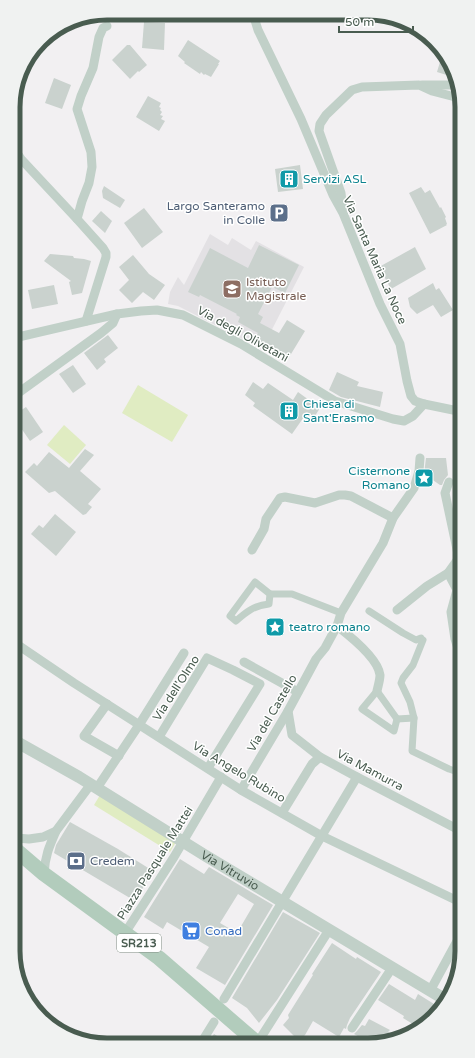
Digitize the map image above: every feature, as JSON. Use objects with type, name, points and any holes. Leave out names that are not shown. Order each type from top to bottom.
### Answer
[{"type":"main road","name":"SR213","points":[[20,853],[44,874],[159,958],[252,1038]]},
{"type":"street","name":"Via Santa Maria La Noce","points":[[255,20],[258,30],[301,118],[333,195],[343,213],[380,304],[400,344],[407,381],[412,396],[415,401],[424,404]]},
{"type":"street","points":[[77,219],[89,182],[92,167],[91,152],[77,110],[81,96],[93,68],[99,37],[103,28],[107,26]]},
{"type":"street","points":[[419,85],[432,91],[454,97]]},
{"type":"street","points":[[343,213],[341,193],[319,131],[320,124],[326,115],[352,90],[362,87],[452,85]]},
{"type":"street","points":[[20,158],[77,219],[106,253],[86,321]]},
{"type":"street","name":"Via degli Olivetani","points":[[20,337],[117,314],[157,310],[183,315],[241,344],[335,401],[393,419],[404,420],[413,416],[424,404]]},
{"type":"street","points":[[20,392],[101,333],[112,323],[117,314]]},
{"type":"street","points":[[424,404],[455,410]]},
{"type":"street","name":"Via del Castello","points":[[241,790],[288,711],[316,659],[337,626],[341,613],[383,543],[393,518],[414,488],[420,471],[420,458]]},
{"type":"street","points":[[449,482],[445,493],[455,540]]},
{"type":"street","points":[[252,550],[264,529],[266,519],[280,498],[285,497],[315,503],[339,495],[351,496],[393,518]]},
{"type":"street","points":[[397,610],[427,586],[448,573],[455,563]]},
{"type":"street","points":[[448,573],[455,586]]},
{"type":"street","points":[[270,594],[268,604],[260,605],[248,610],[236,621],[230,616],[255,582],[270,594],[292,594],[341,613]]},
{"type":"street","points":[[455,597],[451,612],[455,639]]},
{"type":"street","points":[[369,611],[416,640],[422,639],[413,665],[401,683],[410,702],[414,718],[412,751],[455,771]]},
{"type":"street","points":[[337,626],[356,641],[376,664],[380,676],[377,691],[362,709],[394,731],[397,719],[377,691]]},
{"type":"street","name":"Via Angelo Rubino","points":[[20,650],[159,736],[241,790],[322,836],[455,900]]},
{"type":"street","points":[[44,874],[47,852],[56,831],[119,756],[140,725],[184,653]]},
{"type":"street","name":"Via dell'Olmo","points":[[159,736],[207,658],[260,684],[208,768]]},
{"type":"street","points":[[244,662],[298,692]]},
{"type":"street","points":[[107,704],[84,736],[119,756]]},
{"type":"street","name":"Via Mamurra","points":[[288,711],[292,735],[320,757],[357,778],[455,828]]},
{"type":"street","points":[[397,719],[414,718]]},
{"type":"street","name":"Via Vitruvio","points":[[20,744],[94,786],[183,842],[441,997]]},
{"type":"street","points":[[282,813],[312,764],[320,757]]},
{"type":"street","name":"Piazza Pasquale Mattei","points":[[125,933],[183,842],[221,777]]},
{"type":"street","points":[[224,999],[357,778]]},
{"type":"street","points":[[20,838],[29,839],[43,837],[56,831]]},
{"type":"street","points":[[260,1038],[329,930]]},
{"type":"street","points":[[430,991],[455,945]]},
{"type":"street","points":[[352,1028],[392,968]]},
{"type":"street","points":[[203,1038],[214,1022]]},
{"type":"shaded area","name":"Istituto Magistrale","points":[[210,234],[228,245],[232,238],[251,250],[256,241],[304,267],[262,349],[178,306],[168,304],[170,292],[178,277],[184,285]]},
{"type":"green space","points":[[138,385],[188,415],[172,442],[122,413]]},
{"type":"green space","points":[[64,425],[86,445],[70,464],[47,445]]},
{"type":"green space","points":[[100,795],[176,842],[170,852],[94,805]]},
{"type":"building","points":[[144,22],[165,23],[164,50],[142,48]]},
{"type":"building","points":[[188,40],[220,61],[211,77],[205,74],[204,75],[201,72],[200,74],[184,63],[185,62],[178,56]]},
{"type":"building","points":[[127,45],[130,45],[147,65],[130,79],[112,60]]},
{"type":"building","points":[[441,60],[449,76],[437,72]]},
{"type":"building","points":[[54,78],[71,85],[62,109],[45,103]]},
{"type":"building","points":[[148,96],[161,103],[159,107],[161,108],[160,110],[162,112],[160,115],[163,116],[161,119],[165,121],[159,131],[136,117]]},
{"type":"building","name":"Servizi ASL","points":[[300,165],[303,189],[278,192],[275,169]]},
{"type":"building","points":[[104,186],[125,200],[120,208],[103,198],[102,191]]},
{"type":"building","points":[[421,187],[425,193],[430,190],[446,217],[447,225],[430,234],[409,193]]},
{"type":"building","points":[[144,208],[163,232],[142,248],[124,223]]},
{"type":"building","points":[[101,211],[112,221],[105,233],[92,221]]},
{"type":"building","points":[[259,245],[299,265],[285,293],[272,287],[258,314],[263,317],[260,323],[279,333],[287,320],[305,331],[288,359],[254,340],[258,333],[238,322],[240,317],[236,315],[237,314],[200,295],[199,297],[188,292],[210,248],[248,268]]},
{"type":"building","points":[[415,247],[426,269],[391,289],[379,267]]},
{"type":"building","points":[[50,254],[73,256],[74,258],[91,261],[82,293],[72,295],[69,282],[71,281],[44,261]]},
{"type":"building","points":[[133,255],[149,274],[165,285],[154,300],[143,292],[132,303],[119,290],[129,280],[119,267]]},
{"type":"building","points":[[433,283],[436,290],[439,288],[453,310],[441,317],[433,305],[417,314],[410,307],[408,298]]},
{"type":"building","points":[[54,285],[58,304],[32,309],[28,290]]},
{"type":"building","points":[[108,335],[118,348],[104,359],[106,362],[97,370],[84,353]]},
{"type":"building","points":[[73,365],[86,384],[73,393],[59,374]]},
{"type":"building","points":[[337,372],[359,382],[357,386],[383,392],[380,407],[341,397],[329,390]]},
{"type":"building","name":"Chiesa di Sant'Erasmo","points":[[253,382],[263,389],[268,383],[293,400],[298,392],[320,408],[313,419],[306,414],[292,434],[253,406],[255,403],[245,395]]},
{"type":"building","points":[[26,407],[43,432],[30,441],[20,427],[20,411]]},
{"type":"building","points":[[85,449],[94,455],[80,471],[101,489],[88,504],[92,507],[86,514],[83,515],[55,491],[49,493],[25,472],[34,463],[37,466],[49,452],[69,468]]},
{"type":"building","points":[[426,458],[446,458],[448,475],[442,485],[424,474]]},
{"type":"building","points":[[55,514],[76,532],[56,556],[31,534],[39,525],[43,528]]},
{"type":"building","points":[[70,822],[153,871],[135,901],[54,853],[56,845]]},
{"type":"building","points":[[180,859],[204,874],[209,867],[273,905],[225,985],[196,968],[209,947],[167,922],[163,929],[144,917]],"holes":[[[238,894],[254,904],[237,933],[220,923]]]},
{"type":"building","points":[[283,912],[320,933],[277,1000],[259,1023],[247,1008],[232,998]]},
{"type":"building","points":[[332,943],[356,959],[357,957],[381,972],[350,1018],[346,1029],[344,1028],[339,1037],[313,1021],[302,1038],[296,1038],[283,1025],[289,1018],[288,1015],[313,975],[312,974]]},
{"type":"building","points":[[389,984],[415,1000],[418,994],[436,1005],[430,1013],[414,1025],[403,1018],[404,1016],[378,1000]]},
{"type":"building","points":[[369,1019],[390,1030],[388,1032],[392,1035],[362,1038],[354,1034],[362,1025],[365,1026]]},
{"type":"building","points":[[214,1034],[220,1038],[211,1038]]},
{"type":"place","name":"Servizi ASL","points":[[289,179]]},
{"type":"place","name":"Largo Santeramo in Colle","points":[[279,213]]},
{"type":"place","name":"Istituto Magistrale","points":[[232,289]]},
{"type":"place","name":"Chiesa di Sant'Erasmo","points":[[289,411]]},
{"type":"place","name":"Cisternone Romano","points":[[424,478]]},
{"type":"place","name":"teatro romano","points":[[275,627]]},
{"type":"place","name":"Credem","points":[[76,861]]},
{"type":"place","name":"Conad","points":[[191,931]]}]
